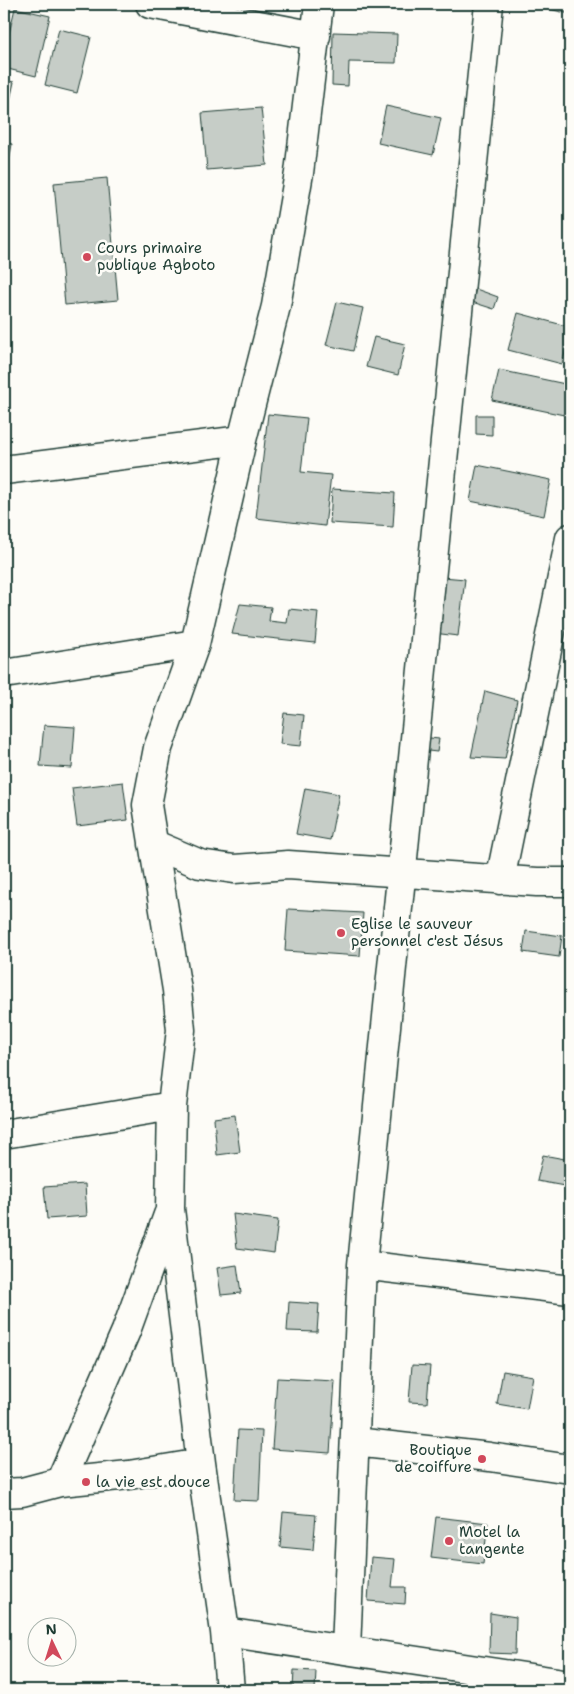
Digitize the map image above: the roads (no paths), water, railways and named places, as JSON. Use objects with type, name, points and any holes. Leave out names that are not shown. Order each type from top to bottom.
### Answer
[{"type":"street","points":[[150,4],[316,36]]},
{"type":"street","points":[[230,1690],[225,1632],[201,1463],[170,1209],[172,1106],[181,1030],[177,990],[147,805],[158,748],[195,644],[242,440],[276,306],[299,173],[319,4]]},
{"type":"street","points":[[346,1649],[362,1265],[490,4]]},
{"type":"street","points":[[4,470],[242,440]]},
{"type":"street","points":[[500,880],[570,538]]},
{"type":"street","points":[[4,674],[195,644]]},
{"type":"street","points":[[153,844],[200,864],[234,870],[288,865],[500,880],[570,882]]},
{"type":"street","points":[[4,1134],[172,1106]]},
{"type":"street","points":[[60,1482],[126,1331],[170,1209]]},
{"type":"street","points":[[362,1265],[570,1290]]},
{"type":"street","points":[[354,1442],[490,1457],[570,1469]]},
{"type":"street","points":[[4,1493],[22,1492],[60,1482],[129,1475],[201,1463]]},
{"type":"street","points":[[225,1632],[570,1684]]},
{"type":"place","name":"Cours primaire publique Agboto","points":[[87,257]]},
{"type":"place","name":"Eglise le sauveur personnel c'est Jésus","points":[[341,933]]},
{"type":"place","name":"Boutique de coiffure","points":[[482,1459]]},
{"type":"place","name":"la vie est douce","points":[[86,1482]]},
{"type":"place","name":"Motel la tangente","points":[[449,1541]]}]
